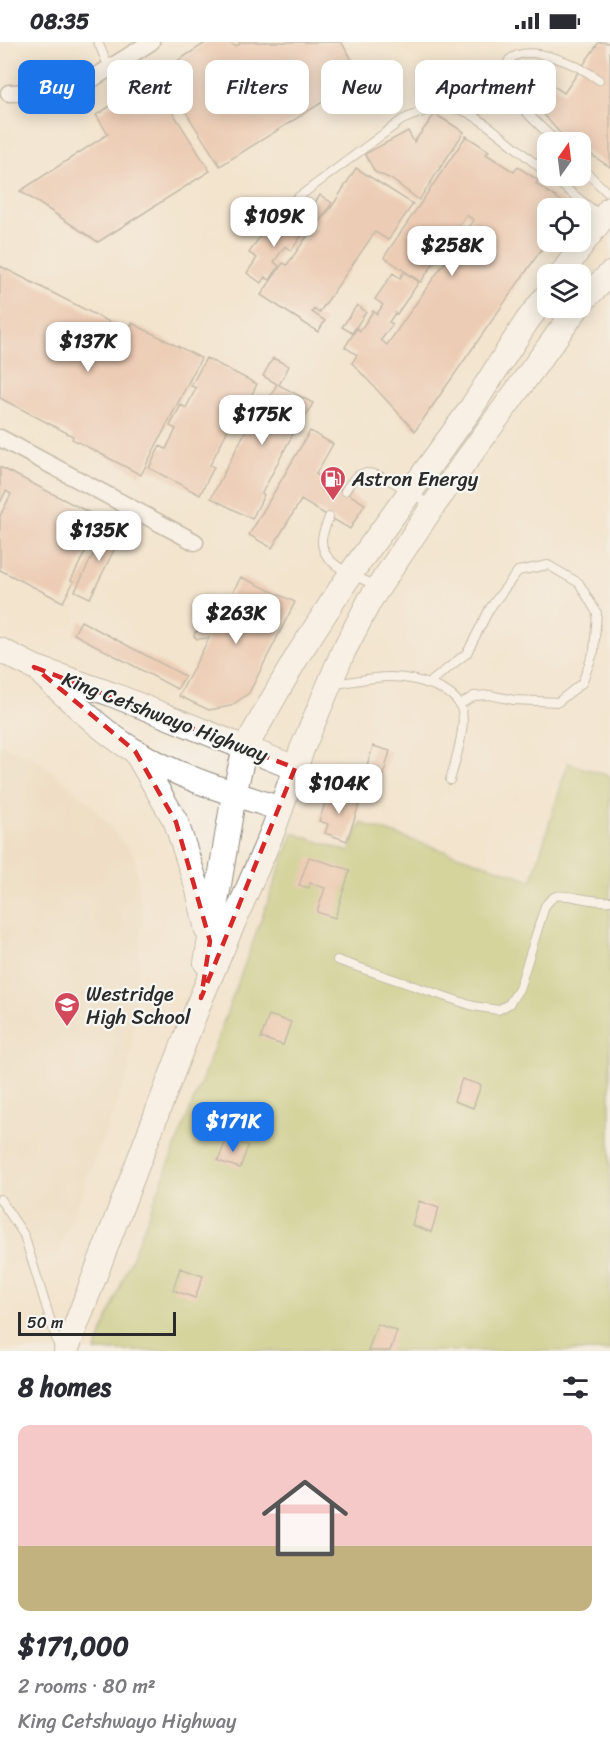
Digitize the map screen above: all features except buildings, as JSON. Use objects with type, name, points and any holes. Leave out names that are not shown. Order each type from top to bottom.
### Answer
[{"type":"main road","points":[[571,264],[609,217]]},
{"type":"main road","points":[[591,292],[610,274]]},
{"type":"main road","points":[[201,998],[234,794],[245,748],[298,655],[351,573],[470,410],[537,308]]},
{"type":"main road","points":[[66,1351],[201,998],[281,809],[327,685],[370,600],[433,506],[570,318]]},
{"type":"main road","name":"King Cetshwayo Highway","points":[[0,650],[34,667],[111,694],[295,768]]},
{"type":"main road","name":"King Cetshwayo Highway","points":[[34,667],[95,722],[135,751],[183,776],[281,809]]},
{"type":"main road","points":[[135,751],[176,822],[198,890],[210,941]]},
{"type":"street","points":[[123,60],[151,42]]},
{"type":"street","points":[[4,93],[65,91],[81,86],[107,70]]},
{"type":"street","points":[[0,438],[195,542]]},
{"type":"lane","points":[[98,42],[107,64]]},
{"type":"lane","points":[[548,132],[508,90],[504,74],[513,51],[527,44],[542,46],[570,58],[599,80]]},
{"type":"lane","points":[[281,210],[402,120],[425,110],[460,110],[537,166]]},
{"type":"lane","points":[[591,185],[609,217]]},
{"type":"lane","points":[[565,186],[609,217]]},
{"type":"lane","points":[[345,491],[355,477],[364,473],[376,474],[433,506]]},
{"type":"lane","points":[[329,517],[321,538],[323,552],[328,560],[380,586]]},
{"type":"lane","points":[[428,684],[467,653],[490,608],[518,571],[548,565],[579,583],[597,613],[594,651],[582,683],[558,702],[514,700],[489,695],[474,696],[459,705]]},
{"type":"lane","points":[[327,685],[391,677],[428,684],[448,692],[462,711],[461,736],[450,780]]},
{"type":"lane","points":[[337,960],[472,1006],[498,1010],[509,1004],[519,989],[545,906],[551,899],[559,895],[589,902],[610,901]]},
{"type":"lane","points":[[0,1198],[24,1235],[60,1351]]},
{"type":"highlighted area","points":[[34,667],[295,768],[201,998],[210,941],[176,822],[135,751]]},
{"type":"shaded area","name":"Westridge High School","points":[[0,744],[37,759],[90,803],[134,855],[143,917],[129,1072],[57,1257],[6,1267],[0,1256]]},
{"type":"green space","points":[[568,763],[610,776],[610,1351],[95,1351],[208,1064],[293,833],[349,852],[361,823],[532,880]]},
{"type":"place","name":"Astron Energy","points":[[333,502]]},
{"type":"place","name":"Westridge High School","points":[[67,1028]]}]
